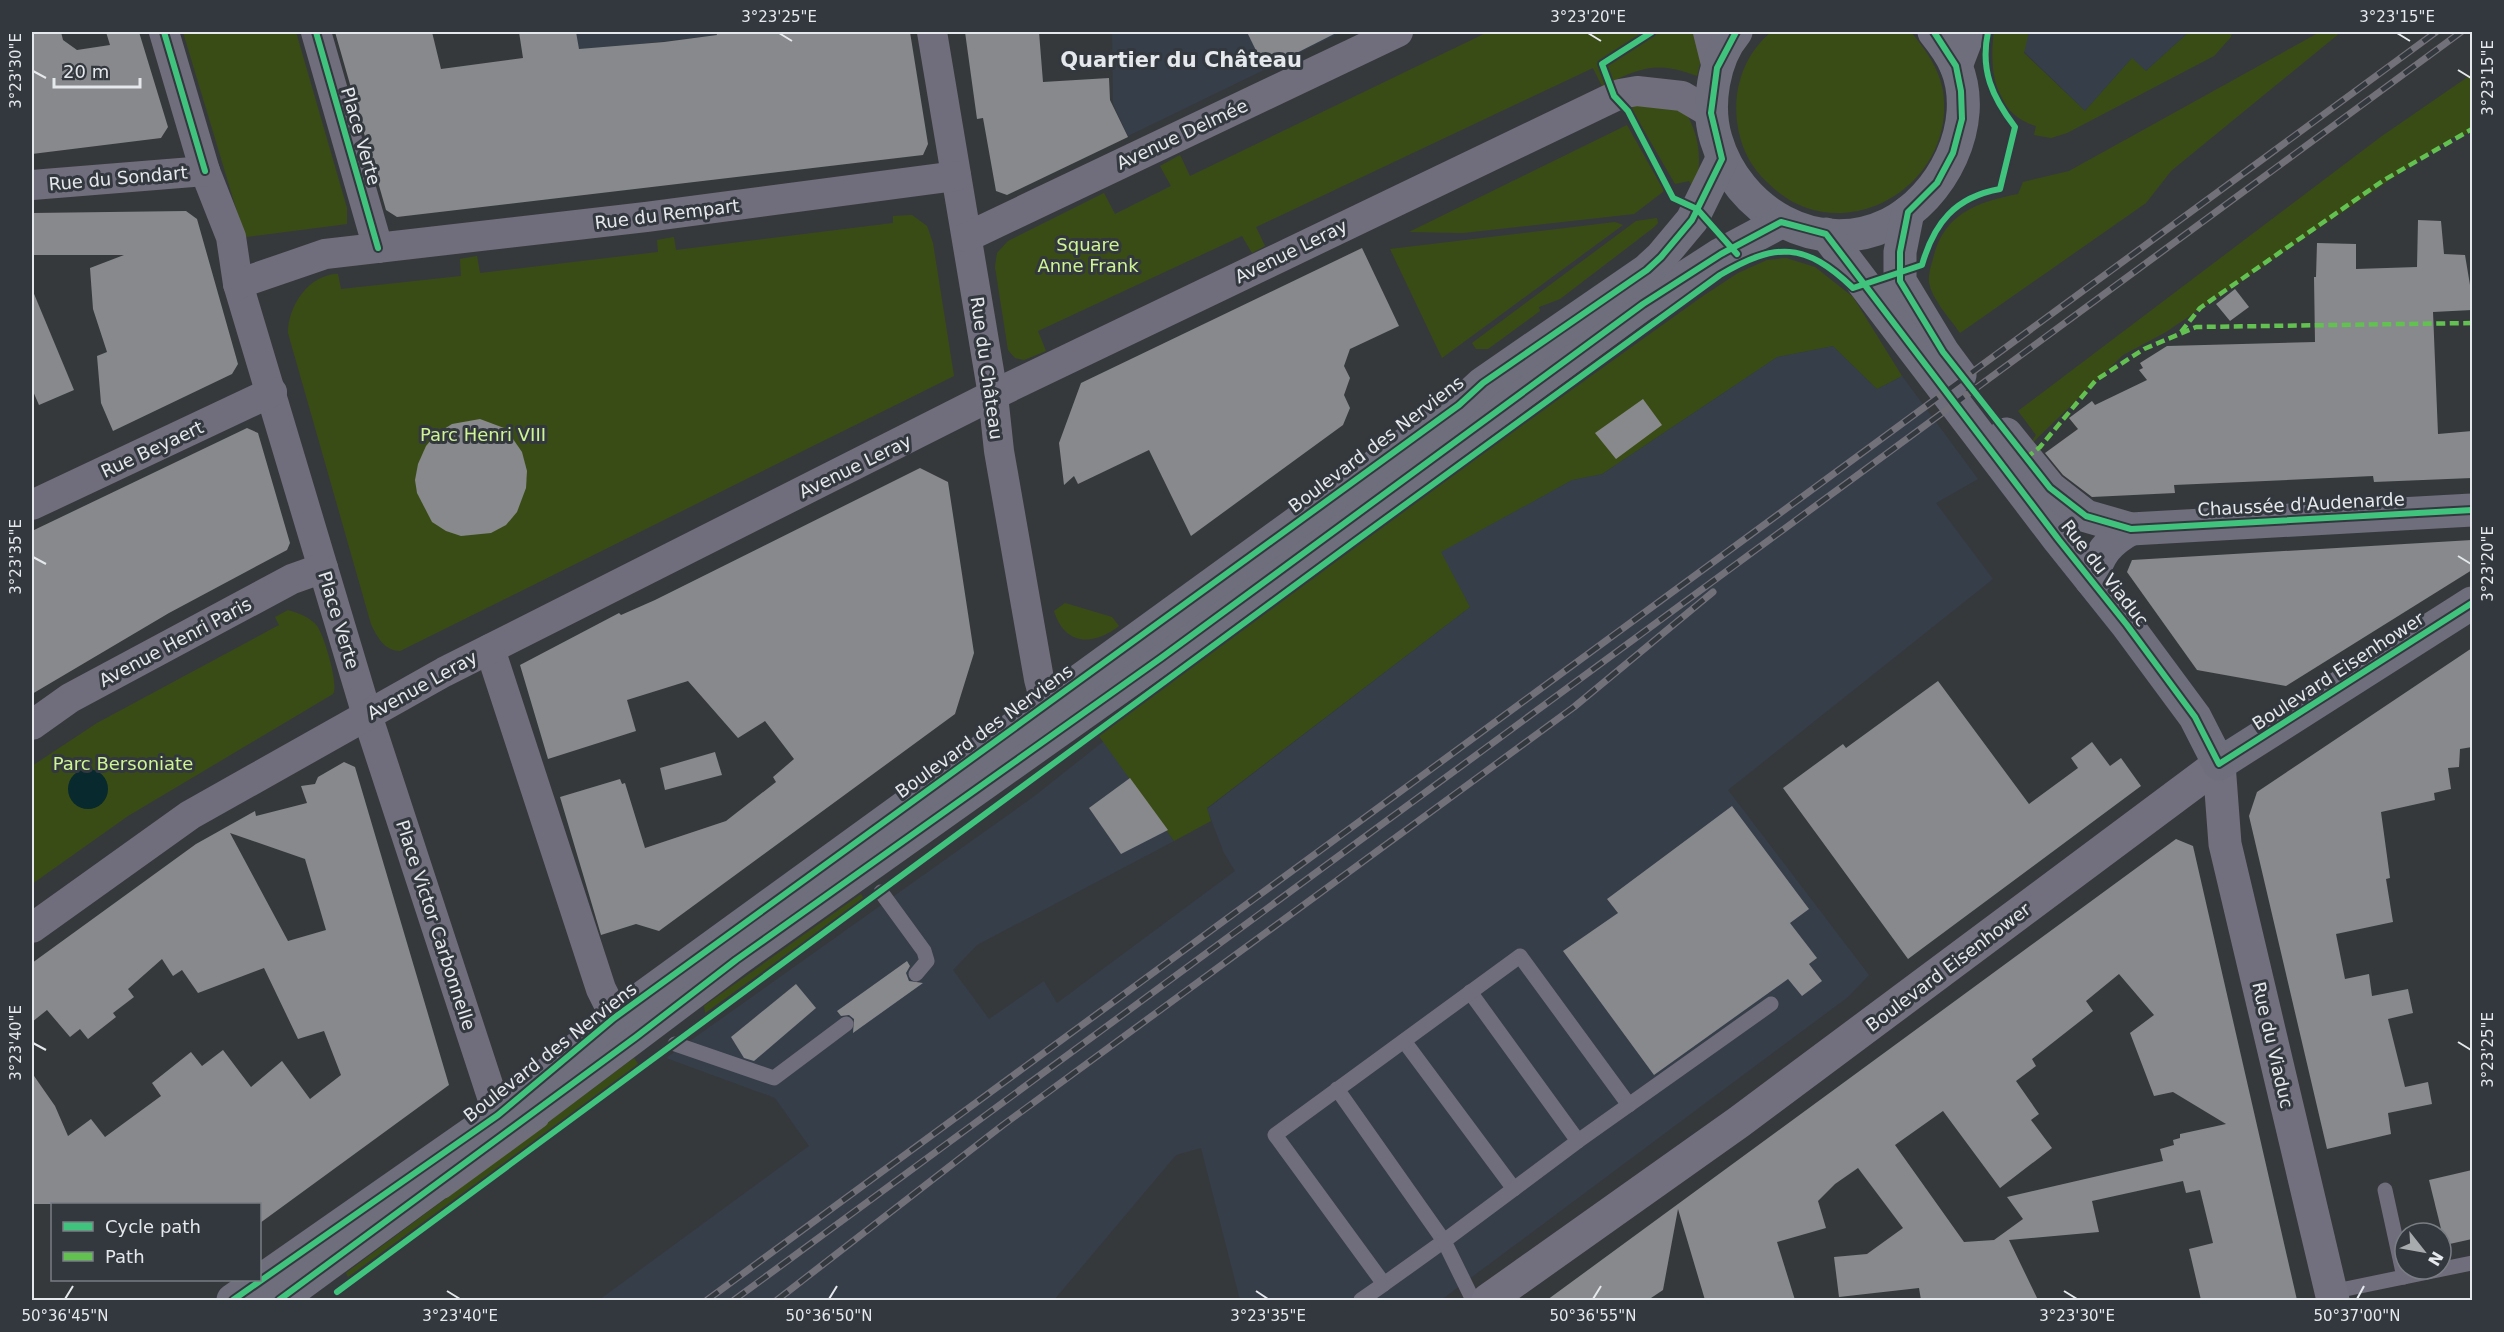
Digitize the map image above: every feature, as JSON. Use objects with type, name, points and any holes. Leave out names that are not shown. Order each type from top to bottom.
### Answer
[{"type":"main road","points":[[1736,32],[1717,68],[1711,114],[1722,159],[1743,192],[1757,206],[1781,222],[1826,234],[1858,234],[1887,225],[1908,212],[1937,183],[1953,153],[1962,119],[1961,91],[1956,66],[1934,32]]},
{"type":"main road","points":[[1956,66],[1969,32]]},
{"type":"main road","name":"Boulevard des Nerviens","points":[[279,1300],[621,1030],[736,960],[1459,405],[1483,383],[1647,270],[1684,232],[1722,159]]},
{"type":"main road","name":"Rue du Viaduc","points":[[1908,212],[1900,252],[1900,281],[1942,352],[2050,488],[2086,516],[2131,528]]},
{"type":"main road","name":"Boulevard des Nerviens","points":[[1054,716],[1672,285],[1781,222]]},
{"type":"main road","name":"Rue du Viaduc","points":[[1826,234],[2195,717],[2219,764]]},
{"type":"main road","name":"Chaussée d'Audenarde","points":[[2131,528],[2472,510]]},
{"type":"main road","points":[[2091,580],[2098,557],[2108,544],[2131,528]]},
{"type":"main road","name":"Boulevard Eisenhower","points":[[2219,764],[2472,603]]},
{"type":"main road","name":"Boulevard des Nerviens","points":[[233,1300],[500,1126]]},
{"type":"street","name":"Place Verte","points":[[164,32],[205,171],[231,237],[238,284],[367,715]]},
{"type":"street","name":"Place Verte","points":[[316,32],[378,248]]},
{"type":"street","name":"Rue du Château","points":[[932,32],[993,395],[1001,463],[1054,716]]},
{"type":"street","name":"Avenue Delmée","points":[[967,237],[1398,32]]},
{"type":"street","points":[[1708,32],[1717,68]]},
{"type":"street","name":"Avenue Leray","points":[[32,928],[180,822],[367,715],[490,648],[993,395],[1620,94],[1637,91],[1682,96],[1711,114]]},
{"type":"street","name":"Rue du Sondart","points":[[32,185],[205,171]]},
{"type":"street","name":"Rue du Rempart","points":[[378,248],[657,216],[956,176]]},
{"type":"street","points":[[238,284],[325,254],[378,248]]},
{"type":"street","name":"Rue Beyaert","points":[[32,505],[272,392]]},
{"type":"street","name":"Avenue Henri Paris","points":[[32,725],[80,692],[292,579],[323,568]]},
{"type":"street","points":[[490,648],[602,989],[621,1030]]},
{"type":"street","name":"Place Victor Carbonnelle","points":[[367,715],[500,1126]]},
{"type":"street","name":"Rue du Viaduc","points":[[2219,764],[2225,844],[2332,1296]]},
{"type":"street","name":"Boulevard Eisenhower","points":[[1488,1300],[1739,1122],[2219,764]]},
{"type":"lane","points":[[297,1300],[714,990],[878,874],[1547,385],[1672,285]]},
{"type":"lane","points":[[881,892],[924,951],[927,961],[916,974]]},
{"type":"lane","points":[[1384,1284],[1275,1135],[1337,1089],[1520,956],[1629,1105]]},
{"type":"lane","points":[[1470,992],[1578,1141]]},
{"type":"lane","points":[[1361,1300],[1578,1141],[1771,1004]]},
{"type":"lane","points":[[675,1044],[774,1078],[846,1024]]},
{"type":"lane","points":[[1404,1041],[1514,1189]]},
{"type":"lane","points":[[1337,1089],[1444,1241],[1473,1300]]},
{"type":"lane","points":[[2385,1190],[2393,1227]]},
{"type":"lane","points":[[2453,1267],[2472,1263]]},
{"type":"lane","points":[[2332,1296],[2393,1280]]},
{"type":"shaded area","points":[[519,32],[716,32],[717,35],[523,58]]},
{"type":"shaded area","points":[[1112,32],[1342,32],[1128,136],[1113,104]]},
{"type":"shaded area","points":[[2004,32],[2189,32],[2146,71],[2131,59],[2085,111]]},
{"type":"shaded area","points":[[1833,346],[1877,389],[1902,376],[1978,479],[1936,503],[1993,579],[1728,790],[1869,975],[1848,997],[1441,1300],[1240,1300],[1201,1148],[1176,1155],[1054,1300],[599,1300],[809,1146],[775,1098],[666,1058],[1032,798],[1104,741],[1174,841],[977,945],[953,970],[989,1019],[1044,981],[1057,1003],[1235,871],[1224,853],[1207,809],[1470,607],[1440,552],[1572,480],[1602,474],[1777,357]]},
{"type":"green space","points":[[183,32],[296,32],[347,208],[347,224],[246,237],[244,235]]},
{"type":"green space","name":"Square Anne Frank","points":[[1488,32],[1700,32],[1702,55],[1697,76],[1670,68],[1648,68],[1602,86],[1593,68],[1256,227],[1265,246],[1252,253],[1242,236],[1038,331],[1046,351],[1024,360],[1015,358],[1008,350],[995,267],[997,253],[1008,241],[1104,193],[1115,214],[1171,186],[1160,166],[1180,155],[1190,176]]},
{"type":"green space","points":[[1771,32],[1911,32],[1935,67],[1943,91],[1942,125],[1932,156],[1913,181],[1888,200],[1859,211],[1828,213],[1797,204],[1762,177],[1747,156],[1741,139],[1736,108],[1739,84],[1748,61],[1754,50]]},
{"type":"green space","points":[[1994,32],[2029,32],[2024,53],[2085,111],[2132,58],[2146,71],[2189,32],[2232,32],[2231,37],[2214,56],[2067,133],[2051,138],[2034,135],[2036,126],[2022,120],[2003,101],[1994,75]]},
{"type":"green space","points":[[2320,32],[2341,32],[2171,171],[2146,203],[1960,333],[1937,302],[1929,279],[1938,244],[1953,221],[1976,206],[2018,194],[2023,182],[2069,171]]},
{"type":"green space","points":[[2472,74],[2472,132],[2450,139],[2166,332],[2123,355],[2028,447],[2036,435],[2018,411],[2382,136]]},
{"type":"green space","points":[[1644,100],[1686,113],[1697,141],[1699,170],[1696,191],[1689,181],[1675,184],[1630,106]]},
{"type":"green space","points":[[1627,125],[1664,191],[1634,214],[1463,233],[1409,232]]},
{"type":"green space","name":"Parc Henri VIII","points":[[912,215],[927,226],[933,243],[954,376],[400,651],[390,649],[382,642],[371,624],[288,333],[296,302],[309,286],[318,279],[338,274],[341,289],[461,276],[460,259],[477,256],[480,273],[658,252],[657,240],[674,237],[676,250],[893,223],[893,216]]},
{"type":"green space","points":[[1657,218],[1658,223],[1653,228],[1560,299],[1539,307],[1540,311],[1488,349],[1476,349],[1472,343],[1636,221]]},
{"type":"green space","points":[[1615,222],[1623,225],[1442,358],[1390,249]]},
{"type":"green space","points":[[1786,258],[1815,267],[1853,297],[1902,376],[1877,389],[1833,346],[1777,357],[1602,474],[1572,480],[1441,552],[1470,607],[1207,808],[1211,821],[1174,841],[1099,736],[1496,444],[1703,296],[1738,273],[1767,260]]},
{"type":"green space","points":[[1065,603],[1112,617],[1119,626],[1109,633],[1090,639],[1073,636],[1065,631],[1054,611]]},
{"type":"green space","name":"Parc Bersoniate","points":[[288,610],[307,618],[320,631],[332,671],[333,694],[128,816],[32,884],[32,766],[97,723],[279,625],[275,617]]},
{"type":"green space","points":[[861,894],[864,899],[705,1013],[704,1006]]},
{"type":"green space","points":[[634,1058],[639,1065],[348,1277],[346,1273]]},
{"type":"water","points":[[88,769],[102,775],[108,789],[102,803],[88,809],[74,803],[68,789],[74,775]]},
{"type":"building","points":[[32,32],[61,32],[63,40],[77,50],[110,45],[106,32],[139,32],[168,127],[161,138],[32,154]]},
{"type":"building","points":[[335,32],[432,32],[441,69],[523,58],[519,32],[576,32],[579,49],[664,42],[717,35],[716,32],[910,32],[928,144],[923,155],[397,217],[386,210]]},
{"type":"building","points":[[965,32],[1039,32],[1043,82],[1109,78],[1110,100],[1128,137],[1007,195],[996,191],[983,118],[977,119]]},
{"type":"building","points":[[1247,32],[1338,32],[1265,69]]},
{"type":"building","points":[[186,211],[197,219],[238,364],[232,374],[113,431],[101,403],[97,356],[107,352],[93,309],[90,268],[124,255],[32,255],[32,213]]},
{"type":"building","points":[[2418,220],[2441,221],[2444,254],[2465,255],[2470,285],[2472,285],[2472,310],[2433,312],[2438,434],[2472,431],[2472,478],[2374,482],[2373,476],[2174,485],[2175,493],[2092,497],[2063,475],[2045,453],[2078,429],[2069,418],[2092,401],[2095,405],[2147,380],[2139,370],[2143,368],[2140,363],[2167,346],[2315,342],[2314,277],[2316,277],[2317,243],[2356,244],[2356,269],[2417,267]]},
{"type":"building","points":[[1362,248],[1399,326],[1350,349],[1344,366],[1350,378],[1344,395],[1350,408],[1343,425],[1191,536],[1149,450],[1078,484],[1074,476],[1064,485],[1059,443],[1081,383]]},
{"type":"building","points":[[32,289],[74,390],[39,405],[32,389]]},
{"type":"building","points":[[2235,289],[2249,307],[2230,321],[2216,304]]},
{"type":"building","points":[[1643,399],[1662,425],[1616,459],[1595,433]]},
{"type":"building","points":[[480,419],[504,428],[522,452],[527,471],[526,488],[517,512],[506,525],[491,533],[461,536],[446,531],[432,522],[417,493],[415,480],[418,464],[426,446],[436,434],[452,424]]},
{"type":"building","points":[[247,428],[258,433],[290,543],[287,550],[169,613],[32,694],[32,531]]},
{"type":"building","points":[[920,468],[948,482],[974,653],[955,714],[659,931],[636,924],[601,935],[560,797],[620,779],[622,784],[625,783],[645,848],[726,821],[776,782],[773,777],[794,759],[765,721],[738,738],[688,681],[627,700],[636,731],[548,759],[520,665],[619,613],[621,615],[655,600]]},
{"type":"building","points":[[2472,540],[2472,570],[2286,686],[2197,670],[2127,572],[2132,560]]},
{"type":"building","points":[[2472,648],[2472,747],[2460,749],[2459,767],[2448,768],[2451,789],[2434,793],[2435,800],[2381,812],[2390,878],[2386,879],[2393,922],[2336,934],[2345,979],[2369,974],[2372,996],[2408,989],[2413,1013],[2388,1019],[2405,1087],[2428,1082],[2432,1104],[2388,1113],[2391,1134],[2327,1149],[2249,816],[2257,792]]},
{"type":"building","points":[[1938,681],[2029,804],[2078,768],[2071,758],[2092,742],[2110,766],[2121,758],[2141,786],[1908,959],[1783,788],[1843,744],[1846,748]]},
{"type":"building","points":[[715,752],[722,775],[665,790],[660,768]]},
{"type":"building","points":[[344,762],[355,767],[449,1085],[261,1222],[261,1203],[32,1204],[32,1073],[55,1106],[68,1136],[91,1119],[105,1137],[161,1096],[152,1083],[191,1052],[202,1066],[223,1050],[251,1087],[282,1061],[310,1099],[341,1075],[324,1031],[298,1039],[264,968],[198,993],[182,970],[173,976],[162,959],[128,989],[134,997],[113,1013],[116,1017],[88,1039],[80,1029],[70,1037],[47,1010],[32,1022],[32,963],[196,844],[255,811],[256,816],[307,803],[301,786],[315,784],[318,777]],"holes":[[[230,833],[305,859],[326,930],[288,941]]]},
{"type":"building","points":[[1130,778],[1168,830],[1121,854],[1089,808]]},
{"type":"building","points":[[1732,806],[1809,909],[1790,923],[1817,958],[1809,964],[1822,981],[1802,996],[1788,979],[1654,1075],[1563,951],[1618,913],[1607,899]]},
{"type":"building","points":[[2176,839],[2193,846],[2297,1300],[2201,1300],[2189,1249],[2213,1243],[2200,1190],[2186,1193],[2183,1181],[2092,1201],[2099,1232],[2009,1240],[2038,1300],[1921,1300],[1919,1288],[1839,1297],[1834,1257],[1867,1254],[1903,1228],[1858,1168],[1835,1184],[1818,1201],[1826,1228],[1777,1242],[1795,1300],[1705,1300],[1678,1209],[1663,1290],[1648,1300],[1547,1300]],"holes":[[[2119,974],[2154,1015],[2130,1033],[2154,1096],[2173,1092],[2226,1124],[2180,1134],[2180,1138],[2173,1140],[2174,1145],[2160,1149],[2163,1161],[2007,1197],[2023,1219],[1994,1240],[1964,1242],[1895,1145],[1943,1111],[2000,1188],[2052,1148],[2031,1120],[2039,1114],[2016,1081],[2036,1066],[2032,1059],[2093,1011],[2086,1001]]]},
{"type":"building","points":[[907,961],[910,966],[906,973],[909,981],[923,983],[853,1033],[854,1019],[849,1015],[841,1016],[837,1011]]},
{"type":"building","points":[[796,984],[816,1008],[754,1061],[744,1058],[731,1037]]},
{"type":"building","points":[[2472,1170],[2472,1239],[2453,1243],[2453,1221],[2439,1221],[2429,1180]]},
{"type":"railway","points":[[707,1300],[2436,32]]},
{"type":"railway","points":[[734,1300],[2461,32]]},
{"type":"railway","points":[[777,1300],[1003,1125],[1574,707],[1713,592]]},
{"type":"marked path","points":[[2181,332],[2200,308],[2384,180],[2472,129]]},
{"type":"marked path","points":[[2026,458],[2040,447],[2096,380],[2144,349],[2196,327],[2472,323]]},
{"type":"cycle path","points":[[164,32],[205,171]]},
{"type":"cycle path","points":[[316,32],[378,248]]},
{"type":"cycle path","points":[[1652,32],[1602,64],[1614,96],[1628,111],[1673,198],[1697,209],[1737,254]]},
{"type":"cycle path","points":[[261,1280],[498,1115],[614,1018],[1459,405],[1483,383],[1647,270],[1692,220],[1722,159],[1711,113],[1717,68],[1736,32]]},
{"type":"cycle path","points":[[1934,32],[1956,66],[1961,91],[1962,119],[1953,153],[1937,183],[1908,212],[1900,252],[1900,281],[1943,352],[2050,488],[2086,516],[2131,529],[2472,510]]},
{"type":"cycle path","points":[[337,1292],[1720,275],[1740,264],[1774,252],[1805,255],[1820,262],[1853,288],[1922,265],[1933,237],[1949,214],[1971,198],[2000,189],[2015,127],[2000,105],[1990,82],[1986,59],[1988,32]]},
{"type":"cycle path","points":[[279,1300],[636,1037],[736,960],[1161,658],[1643,304],[1721,254],[1781,222],[1826,234],[2059,540],[2127,625],[2195,717],[2219,764],[2472,603]]},
{"type":"cycle path","points":[[233,1300],[260,1281]]},
{"type":"district","name":"Quartier du Château","points":[[1181,60]]}]
